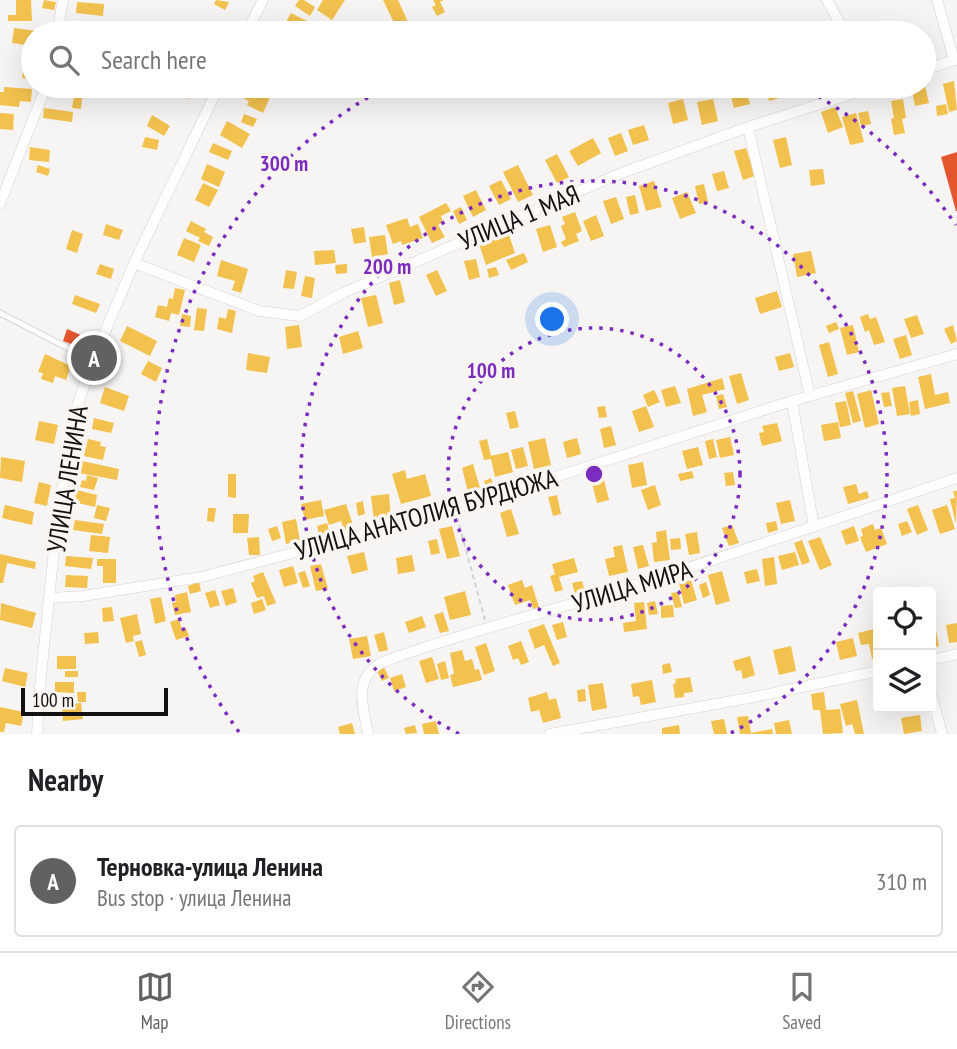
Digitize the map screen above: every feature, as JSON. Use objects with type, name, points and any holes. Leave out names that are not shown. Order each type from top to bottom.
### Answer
[{"type":"street","points":[[59,21],[63,0]]},
{"type":"street","points":[[252,21],[263,0]]},
{"type":"street","points":[[827,0],[838,21]]},
{"type":"street","points":[[936,66],[956,59],[937,0]]},
{"type":"street","points":[[0,204],[41,98]]},
{"type":"street","name":"УЛИЦА ЛЕНИНА","points":[[37,734],[56,530],[74,415],[94,358],[134,263],[213,98]]},
{"type":"street","name":"УЛИЦА 1 МАЯ","points":[[134,263],[260,311],[300,316],[343,293],[619,174],[836,98]]},
{"type":"street","points":[[748,127],[810,396]]},
{"type":"street","name":"УЛИЦА АНАТОЛИЯ БУРДЮЖА","points":[[50,598],[107,593],[201,577],[455,509],[792,401],[957,354]]},
{"type":"street","points":[[792,401],[814,527]]},
{"type":"street","name":"УЛИЦА МИРА","points":[[368,734],[362,686],[364,678],[374,666],[416,649],[580,602],[957,478]]},
{"type":"street","points":[[936,659],[957,654]]},
{"type":"street","points":[[550,734],[749,698],[873,672]]},
{"type":"street","points":[[936,712],[942,734]]},
{"type":"lane","points":[[0,313],[68,348],[94,358]]},
{"type":"path","points":[[455,509],[486,627]]},
{"type":"building: Homes","points":[[16,0],[31,0],[32,21],[8,21],[8,15],[16,15]]},
{"type":"building: Homes","points":[[44,0],[56,2],[54,10],[42,8]]},
{"type":"building: Homes","points":[[216,0],[229,2],[225,10],[214,4]]},
{"type":"building: Homes","points":[[299,0],[315,7],[310,16],[295,6]]},
{"type":"building: Homes","points":[[323,0],[345,0],[332,20],[317,10]]},
{"type":"building: Homes","points":[[383,0],[398,0],[407,21],[393,21]]},
{"type":"building: Homes","points":[[433,0],[444,0],[440,2],[445,12],[437,16],[432,7],[436,5]]},
{"type":"building: Homes","points":[[77,2],[104,4],[103,16],[76,13]]},
{"type":"building: Homes","points":[[291,13],[307,21],[287,21]]},
{"type":"building: Homes","points":[[14,28],[21,29],[21,44],[12,43]]},
{"type":"building: Homes","points":[[954,81],[957,110],[949,112],[943,84]]},
{"type":"building: Homes","points":[[4,87],[21,88],[21,98],[31,98],[31,102],[20,101],[19,107],[0,105],[0,92],[4,92]]},
{"type":"building: Homes","points":[[74,98],[82,98],[81,109],[72,108]]},
{"type":"building: Homes","points":[[243,98],[270,98],[263,113],[247,105],[249,101]]},
{"type":"building: Homes","points":[[731,98],[748,98],[750,104],[734,108]]},
{"type":"building: Homes","points":[[913,98],[928,98],[929,103],[915,106]]},
{"type":"building: Homes","points":[[683,99],[688,120],[673,124],[668,103]]},
{"type":"building: Homes","points":[[713,99],[718,121],[702,125],[697,102]]},
{"type":"building: Homes","points":[[903,99],[906,118],[902,119],[905,133],[894,135],[891,101]]},
{"type":"building: Homes","points":[[946,104],[948,114],[937,116],[936,106]]},
{"type":"building: Homes","points":[[835,107],[843,127],[828,133],[821,112]]},
{"type":"building: Homes","points":[[44,108],[73,112],[72,122],[43,118]]},
{"type":"building: Homes","points":[[868,111],[871,124],[861,126],[858,113]]},
{"type":"building: Homes","points":[[0,113],[14,114],[13,130],[0,129]]},
{"type":"building: Homes","points":[[856,113],[864,142],[850,145],[842,117]]},
{"type":"building: Homes","points":[[244,114],[257,119],[253,127],[241,122]]},
{"type":"building: Homes","points":[[152,115],[170,126],[164,136],[147,126]]},
{"type":"building: Homes","points":[[227,121],[250,134],[242,148],[220,135]]},
{"type":"building: Homes","points":[[644,125],[649,140],[633,145],[628,130]]},
{"type":"building: Homes","points":[[621,133],[628,151],[615,156],[608,138]]},
{"type":"building: Homes","points":[[145,137],[159,140],[157,150],[142,147]]},
{"type":"building: Homes","points":[[786,137],[792,165],[780,168],[773,140]]},
{"type":"building: Homes","points":[[593,138],[601,153],[578,166],[569,151]]},
{"type":"building: Homes","points":[[213,143],[232,151],[228,160],[209,152]]},
{"type":"building: Homes","points":[[30,147],[50,150],[49,162],[29,160]]},
{"type":"building: Homes","points":[[746,148],[755,176],[743,180],[734,151]]},
{"type":"building: Homes","points":[[557,154],[569,177],[557,183],[545,160]]},
{"type":"building: Homes","points":[[207,164],[225,172],[219,187],[201,179]]},
{"type":"building: Homes","points":[[38,165],[50,169],[48,176],[36,172]]},
{"type":"building: Homes","points":[[518,165],[533,195],[518,202],[503,172]]},
{"type":"building: Homes","points":[[823,169],[825,184],[811,186],[809,170]]},
{"type":"building: Homes","points":[[724,171],[729,188],[717,191],[712,174]]},
{"type":"building: Homes","points":[[501,180],[511,199],[499,205],[489,186]]},
{"type":"building: Homes","points":[[654,181],[662,207],[646,211],[639,186]]},
{"type":"building: Homes","points":[[203,183],[218,190],[209,207],[195,200]]},
{"type":"building: Homes","points":[[704,184],[708,202],[699,204],[695,186]]},
{"type":"building: Homes","points":[[476,190],[486,210],[473,217],[463,196]]},
{"type":"building: Homes","points":[[687,192],[696,213],[680,219],[672,198]]},
{"type":"building: Homes","points":[[635,195],[639,213],[630,215],[626,197]]},
{"type":"building: Homes","points":[[616,197],[624,219],[611,224],[603,201]]},
{"type":"building: Homes","points":[[446,203],[451,211],[441,216],[443,222],[438,225],[445,237],[432,243],[419,217]]},
{"type":"building: Homes","points":[[461,207],[467,220],[459,224],[453,211]]},
{"type":"building: Homes","points":[[575,212],[582,231],[576,234],[579,241],[564,247],[561,242],[566,239],[561,226],[565,224],[562,217]]},
{"type":"building: Homes","points":[[596,215],[604,236],[591,241],[583,221]]},
{"type":"building: Homes","points":[[407,218],[410,227],[418,224],[423,238],[402,245],[401,241],[393,244],[386,225]]},
{"type":"building: Homes","points":[[191,221],[206,229],[204,232],[213,237],[209,246],[186,231]]},
{"type":"building: Homes","points":[[106,224],[123,230],[119,240],[103,235]]},
{"type":"building: Homes","points":[[550,225],[557,247],[543,252],[536,229]]},
{"type":"building: Homes","points":[[364,227],[366,242],[354,244],[351,229]]},
{"type":"building: Homes","points":[[72,230],[83,234],[77,253],[66,249]]},
{"type":"building: Homes","points":[[385,235],[388,254],[372,257],[369,237]]},
{"type":"building: Homes","points":[[509,235],[515,253],[486,265],[479,244]]},
{"type":"building: Homes","points":[[184,238],[201,245],[194,262],[177,255]]},
{"type":"building: Homes","points":[[334,250],[336,263],[315,265],[314,251]]},
{"type":"building: Homes","points":[[811,251],[816,273],[797,277],[793,254]]},
{"type":"building: Homes","points":[[524,253],[528,262],[511,270],[506,260]]},
{"type":"building: Homes","points":[[476,259],[480,277],[469,280],[464,261]]},
{"type":"building: Homes","points":[[221,260],[248,269],[241,293],[232,290],[235,281],[217,276]]},
{"type":"building: Homes","points":[[100,264],[114,269],[111,279],[96,274]]},
{"type":"building: Homes","points":[[347,264],[347,273],[336,274],[335,265]]},
{"type":"building: Homes","points":[[496,267],[499,275],[489,278],[487,269]]},
{"type":"building: Homes","points":[[286,270],[297,272],[294,289],[283,288]]},
{"type":"building: Homes","points":[[437,270],[447,291],[436,296],[426,275]]},
{"type":"building: Homes","points":[[305,276],[315,278],[312,298],[301,296]]},
{"type":"building: Homes","points":[[400,280],[405,302],[394,305],[389,283]]},
{"type":"building: Homes","points":[[175,288],[185,290],[179,315],[171,313],[169,321],[155,317],[158,305],[167,307],[169,298],[173,299]]},
{"type":"building: Homes","points":[[777,291],[782,307],[760,314],[755,298]]},
{"type":"building: Homes","points":[[75,295],[100,304],[96,313],[72,304]]},
{"type":"building: Homes","points":[[376,295],[383,323],[368,327],[361,298]]},
{"type":"building: Homes","points":[[197,308],[207,309],[204,331],[194,330]]},
{"type":"building: Homes","points":[[228,309],[236,311],[232,333],[217,329],[219,317],[226,319]]},
{"type":"building: Homes","points":[[182,314],[191,316],[190,327],[180,326]]},
{"type":"building: Homes","points":[[868,314],[870,319],[876,317],[885,342],[874,345],[869,330],[865,332],[860,317]]},
{"type":"building: Homes","points":[[917,315],[924,334],[911,338],[904,319]]},
{"type":"building: Homes","points":[[836,322],[839,329],[829,333],[826,326]]},
{"type":"building: Homes","points":[[299,325],[302,347],[287,349],[285,327]]},
{"type":"building: Homes","points":[[853,325],[859,352],[847,355],[840,328]]},
{"type":"building: Homes","points":[[953,325],[957,341],[951,344],[944,329]]},
{"type":"building: Homes","points":[[127,326],[157,341],[150,356],[120,341]]},
{"type":"building: Homes","points":[[358,331],[363,348],[343,354],[339,337]]},
{"type":"building: Homes","points":[[906,335],[912,355],[900,359],[893,339]]},
{"type":"building: Homes","points":[[829,342],[838,374],[828,377],[819,345]]},
{"type":"building: Homes","points":[[248,353],[270,357],[267,373],[246,370]]},
{"type":"building: Homes","points":[[790,353],[794,367],[779,371],[775,357]]},
{"type":"building: Homes","points":[[45,354],[71,366],[66,380],[55,376],[53,383],[41,379],[43,373],[38,372]]},
{"type":"building: Homes","points":[[148,361],[162,368],[156,382],[141,374]]},
{"type":"building: Homes","points":[[741,373],[749,400],[737,404],[729,376]]},
{"type":"building: Homes","points":[[931,374],[935,395],[948,392],[950,403],[925,409],[918,377]]},
{"type":"building: Homes","points":[[722,378],[725,389],[702,395],[707,412],[693,416],[687,389]]},
{"type":"building: Homes","points":[[675,386],[681,403],[666,407],[661,390]]},
{"type":"building: Homes","points":[[905,386],[910,414],[897,416],[892,388]]},
{"type":"building: Homes","points":[[105,387],[129,396],[124,411],[100,403]]},
{"type":"building: Homes","points":[[654,390],[660,402],[648,407],[643,395]]},
{"type":"building: Homes","points":[[871,390],[879,424],[865,428],[857,394]]},
{"type":"building: Homes","points":[[853,391],[861,421],[853,423],[845,393]]},
{"type":"building: Homes","points":[[889,392],[892,406],[884,407],[881,393]]},
{"type":"building: Homes","points":[[723,394],[727,407],[719,409],[716,396]]},
{"type":"building: Homes","points":[[918,400],[920,414],[911,416],[909,402]]},
{"type":"building: Homes","points":[[846,401],[851,425],[840,427],[835,403]]},
{"type":"building: Homes","points":[[605,406],[607,417],[599,418],[597,407]]},
{"type":"building: Homes","points":[[646,406],[654,427],[639,432],[632,411]]},
{"type":"building: Homes","points":[[515,411],[519,427],[510,429],[506,413]]},
{"type":"building: Homes","points":[[94,418],[114,423],[111,433],[92,429]]},
{"type":"building: Homes","points":[[39,421],[58,425],[54,444],[35,440]]},
{"type":"building: Homes","points":[[838,422],[841,438],[824,441],[821,425]]},
{"type":"building: Homes","points":[[777,423],[782,441],[762,446],[759,433],[764,432],[762,426]]},
{"type":"building: Homes","points":[[611,426],[616,445],[604,448],[600,429]]},
{"type":"building: Homes","points":[[730,437],[734,455],[720,458],[716,440]]},
{"type":"building: Homes","points":[[545,438],[551,465],[534,469],[528,442]]},
{"type":"building: Homes","points":[[577,438],[581,454],[567,458],[563,442]]},
{"type":"building: Homes","points":[[88,439],[101,442],[100,446],[106,447],[103,460],[84,456]]},
{"type":"building: Homes","points":[[487,439],[491,456],[508,452],[513,472],[495,477],[491,459],[484,460],[479,441]]},
{"type":"building: Homes","points":[[713,439],[717,457],[709,459],[705,441]]},
{"type":"building: Homes","points":[[523,447],[528,466],[516,469],[511,450]]},
{"type":"building: Homes","points":[[698,447],[703,465],[687,469],[682,451]]},
{"type":"building: Homes","points":[[1,457],[25,461],[22,482],[0,478]]},
{"type":"building: Homes","points":[[82,461],[119,469],[117,480],[79,473]]},
{"type":"building: Homes","points":[[643,462],[647,485],[632,488],[628,465]]},
{"type":"building: Homes","points":[[473,464],[480,488],[468,492],[462,468]]},
{"type":"building: Homes","points":[[405,470],[407,479],[425,474],[431,496],[401,504],[392,474]]},
{"type":"building: Homes","points":[[692,471],[694,478],[680,481],[678,474]]},
{"type":"building: Homes","points":[[733,472],[735,485],[726,486],[724,473]]},
{"type":"building: Homes","points":[[228,474],[236,474],[236,498],[228,497]]},
{"type":"building: Homes","points":[[87,475],[98,478],[94,490],[80,487],[82,480],[86,481]]},
{"type":"building: Homes","points":[[603,476],[609,500],[597,503],[591,479]]},
{"type":"building: Homes","points":[[491,478],[493,484],[500,482],[502,489],[488,494],[484,481]]},
{"type":"building: Homes","points":[[39,482],[51,485],[47,506],[34,503]]},
{"type":"building: Homes","points":[[856,484],[859,494],[867,491],[869,498],[848,504],[843,487]]},
{"type":"building: Homes","points":[[655,485],[661,505],[648,510],[641,490]]},
{"type":"building: Homes","points":[[77,490],[97,495],[95,507],[74,502]]},
{"type":"building: Homes","points":[[953,491],[957,491],[956,524],[950,499],[955,498]]},
{"type":"building: Homes","points":[[389,494],[391,519],[374,521],[371,496]]},
{"type":"building: Homes","points":[[557,495],[561,514],[553,516],[548,497]]},
{"type":"building: Homes","points":[[321,500],[324,516],[305,520],[301,504]]},
{"type":"building: Homes","points":[[790,500],[795,521],[781,524],[776,503]]},
{"type":"building: Homes","points":[[363,501],[365,514],[358,516],[356,503]]},
{"type":"building: Homes","points":[[346,504],[354,528],[344,531],[341,521],[329,525],[324,510]]},
{"type":"building: Homes","points":[[5,505],[34,512],[32,525],[2,518]]},
{"type":"building: Homes","points":[[97,505],[110,508],[106,521],[94,518]]},
{"type":"building: Homes","points":[[918,505],[928,530],[917,535],[907,509]]},
{"type":"building: Homes","points":[[947,505],[955,529],[940,534],[932,510]]},
{"type":"building: Homes","points":[[208,508],[216,508],[214,522],[207,521]]},
{"type":"building: Homes","points":[[511,509],[519,534],[507,537],[500,513]]},
{"type":"building: Homes","points":[[233,514],[249,514],[248,533],[233,533]]},
{"type":"building: Homes","points":[[296,519],[300,541],[286,544],[282,522]]},
{"type":"building: Homes","points":[[75,520],[104,524],[102,534],[73,530]]},
{"type":"building: Homes","points":[[776,521],[778,530],[768,533],[766,523]]},
{"type":"building: Homes","points":[[907,521],[912,532],[902,536],[898,524]]},
{"type":"building: Homes","points":[[327,523],[331,539],[321,542],[317,526]]},
{"type":"building: Homes","points":[[873,524],[875,530],[881,528],[887,544],[866,552],[860,537],[863,536],[861,529]]},
{"type":"building: Homes","points":[[732,525],[739,543],[729,546],[722,528]]},
{"type":"building: Homes","points":[[277,526],[281,538],[272,541],[268,529]]},
{"type":"building: Homes","points":[[452,526],[460,556],[447,559],[439,529]]},
{"type":"building: Homes","points":[[854,526],[859,541],[846,545],[841,531]]},
{"type":"building: Homes","points":[[666,530],[670,560],[654,562],[652,543],[657,542],[656,532]]},
{"type":"building: Homes","points":[[697,532],[700,553],[689,555],[685,534]]},
{"type":"building: Homes","points":[[91,535],[110,537],[108,553],[89,551]]},
{"type":"building: Homes","points":[[259,537],[260,555],[249,555],[247,538]]},
{"type":"building: Homes","points":[[820,537],[832,565],[820,570],[808,541]]},
{"type":"building: Homes","points":[[680,538],[681,549],[671,550],[670,539]]},
{"type":"building: Homes","points":[[437,539],[440,553],[431,555],[428,541]]},
{"type":"building: Homes","points":[[802,540],[810,562],[802,565],[794,543]]},
{"type":"building: Homes","points":[[622,545],[628,572],[609,576],[605,559],[615,557],[613,547]]},
{"type":"building: Homes","points":[[643,545],[649,566],[638,569],[633,547]]},
{"type":"building: Homes","points":[[364,552],[368,570],[352,574],[347,556]]},
{"type":"building: Homes","points":[[795,552],[799,565],[782,570],[778,556]]},
{"type":"building: Homes","points":[[0,554],[36,562],[35,569],[7,563],[3,583],[0,583]]},
{"type":"building: Homes","points":[[412,555],[415,571],[398,574],[396,558]]},
{"type":"building: Homes","points":[[66,556],[93,558],[91,569],[65,566]]},
{"type":"building: Homes","points":[[774,557],[777,584],[765,586],[762,559]]},
{"type":"building: Homes","points":[[574,558],[578,572],[559,577],[563,590],[555,592],[550,576],[555,574],[552,564]]},
{"type":"building: Homes","points":[[97,559],[116,559],[116,583],[103,583],[103,566],[97,566]]},
{"type":"building: Homes","points":[[321,564],[328,589],[316,591],[310,566]]},
{"type":"building: Homes","points":[[293,566],[298,583],[284,587],[279,570]]},
{"type":"building: Homes","points":[[757,569],[760,581],[747,584],[744,572]]},
{"type":"building: Homes","points":[[305,571],[310,586],[303,588],[298,573]]},
{"type":"building: Homes","points":[[722,571],[730,601],[716,605],[708,575]]},
{"type":"building: Homes","points":[[263,572],[276,603],[267,606],[264,596],[257,598],[251,583],[255,581],[253,576]]},
{"type":"building: Homes","points":[[66,575],[88,576],[87,588],[65,587]]},
{"type":"building: Homes","points":[[522,580],[525,588],[532,585],[539,607],[533,609],[530,600],[515,605],[508,585]]},
{"type":"building: Homes","points":[[691,580],[697,600],[684,604],[679,583]]},
{"type":"building: Homes","points":[[582,581],[585,591],[575,594],[572,583]]},
{"type":"building: Homes","points":[[199,582],[201,591],[190,594],[188,586]]},
{"type":"building: Homes","points":[[706,582],[710,595],[703,598],[699,585]]},
{"type":"building: Homes","points":[[233,588],[237,602],[226,606],[221,591]]},
{"type":"building: Homes","points":[[215,590],[220,605],[210,608],[205,593]]},
{"type":"building: Homes","points":[[465,591],[471,615],[450,620],[444,597]]},
{"type":"building: Homes","points":[[187,592],[191,612],[175,615],[172,603],[176,602],[175,595]]},
{"type":"building: Homes","points":[[678,592],[682,607],[675,608],[671,593]]},
{"type":"building: Homes","points":[[161,597],[166,621],[155,624],[150,599]]},
{"type":"building: Homes","points":[[262,599],[266,610],[254,614],[251,603]]},
{"type":"building: Homes","points":[[655,601],[658,614],[649,615],[647,603]]},
{"type":"building: Homes","points":[[644,602],[647,629],[624,632],[623,623],[636,621],[634,603]]},
{"type":"building: Homes","points":[[1,603],[36,613],[32,628],[0,620]]},
{"type":"building: Homes","points":[[673,605],[674,617],[661,618],[661,606]]},
{"type":"building: Homes","points":[[112,607],[114,621],[103,622],[102,608]]},
{"type":"building: Homes","points":[[443,612],[449,631],[440,633],[434,615]]},
{"type":"building: Homes","points":[[137,614],[141,634],[133,636],[134,641],[126,643],[120,618]]},
{"type":"building: Homes","points":[[422,616],[426,627],[409,633],[405,622]]},
{"type":"building: Homes","points":[[179,619],[182,630],[186,628],[189,636],[176,640],[170,622]]},
{"type":"building: Homes","points":[[563,622],[567,637],[557,640],[552,625]]},
{"type":"building: Homes","points":[[957,623],[957,642],[949,643],[946,625]]},
{"type":"building: Homes","points":[[544,624],[560,663],[553,666],[544,645],[535,649],[528,630]]},
{"type":"building: Homes","points":[[873,629],[873,659],[869,644],[861,645],[858,633]]},
{"type":"building: Homes","points":[[98,632],[99,643],[85,644],[84,633]]},
{"type":"building: Homes","points":[[384,632],[388,650],[379,652],[374,635]]},
{"type":"building: Homes","points":[[367,636],[371,656],[353,659],[349,639]]},
{"type":"building: Homes","points":[[853,638],[857,656],[840,660],[836,642]]},
{"type":"building: Homes","points":[[142,640],[146,655],[139,657],[135,642]]},
{"type":"building: Homes","points":[[521,641],[529,662],[521,665],[518,658],[513,660],[508,646]]},
{"type":"building: Homes","points":[[486,643],[495,671],[484,675],[475,647]]},
{"type":"building: Homes","points":[[791,646],[796,671],[779,675],[773,650]]},
{"type":"building: Homes","points":[[462,650],[465,661],[472,659],[475,670],[479,669],[482,680],[453,687],[450,675],[454,674],[450,653]]},
{"type":"building: Homes","points":[[57,656],[76,656],[76,669],[57,669]]},
{"type":"building: Homes","points":[[750,656],[755,675],[743,679],[741,670],[736,671],[733,661]]},
{"type":"building: Homes","points":[[432,657],[439,679],[426,683],[419,661]]},
{"type":"building: Homes","points":[[445,661],[449,678],[441,680],[437,664]]},
{"type":"building: Homes","points":[[670,663],[672,672],[663,674],[662,665]]},
{"type":"building: Homes","points":[[384,667],[389,678],[382,681],[377,671]]},
{"type":"building: Homes","points":[[5,668],[28,673],[25,687],[2,681]]},
{"type":"building: Homes","points":[[65,671],[78,671],[78,677],[65,677]]},
{"type":"building: Homes","points":[[402,674],[406,687],[394,691],[390,678]]},
{"type":"building: Homes","points":[[690,677],[693,692],[675,698],[675,679]]},
{"type":"building: Homes","points":[[652,680],[656,702],[641,705],[639,696],[633,697],[631,684]]},
{"type":"building: Homes","points":[[55,682],[74,682],[74,693],[55,692]]},
{"type":"building: Homes","points":[[603,683],[607,708],[592,711],[588,685]]},
{"type":"building: Homes","points":[[585,689],[586,701],[578,702],[577,690]]},
{"type":"building: Homes","points":[[77,692],[86,692],[86,702],[78,702]]},
{"type":"building: Homes","points":[[547,692],[549,700],[556,698],[561,718],[543,723],[539,710],[531,712],[528,698]]},
{"type":"building: Homes","points":[[824,692],[826,710],[840,709],[843,733],[823,734],[820,710],[813,710],[811,694]]},
{"type":"building: Homes","points":[[857,700],[864,734],[855,734],[852,724],[846,726],[840,704]]},
{"type":"building: Homes","points":[[81,703],[83,719],[63,721],[62,705]]},
{"type":"building: Homes","points":[[0,707],[24,712],[21,726],[6,723],[4,732],[0,732]]},
{"type":"building: Homes","points":[[920,715],[922,731],[904,734],[901,718]]},
{"type":"building: Homes","points":[[748,716],[751,733],[772,729],[773,734],[740,734],[737,717]]},
{"type":"building: Homes","points":[[724,719],[727,734],[714,734],[711,721]]},
{"type":"building: Homes","points":[[789,720],[792,734],[776,734],[774,723]]},
{"type":"building: Homes","points":[[436,721],[439,734],[424,734],[422,724]]},
{"type":"building: Homes","points":[[352,723],[355,734],[340,734],[338,727]]},
{"type":"building: Homes","points":[[415,725],[417,733],[406,734],[404,728]]},
{"type":"building: Homes","points":[[679,725],[680,734],[662,734],[662,728]]},
{"type":"building: Shops","points":[[957,152],[957,211],[956,211],[941,157]]},
{"type":"building: Shops","points":[[67,329],[90,339],[87,350],[63,341]]},
{"type":"place","name":"Терновка-улица Ленина","points":[[94,358]]}]
